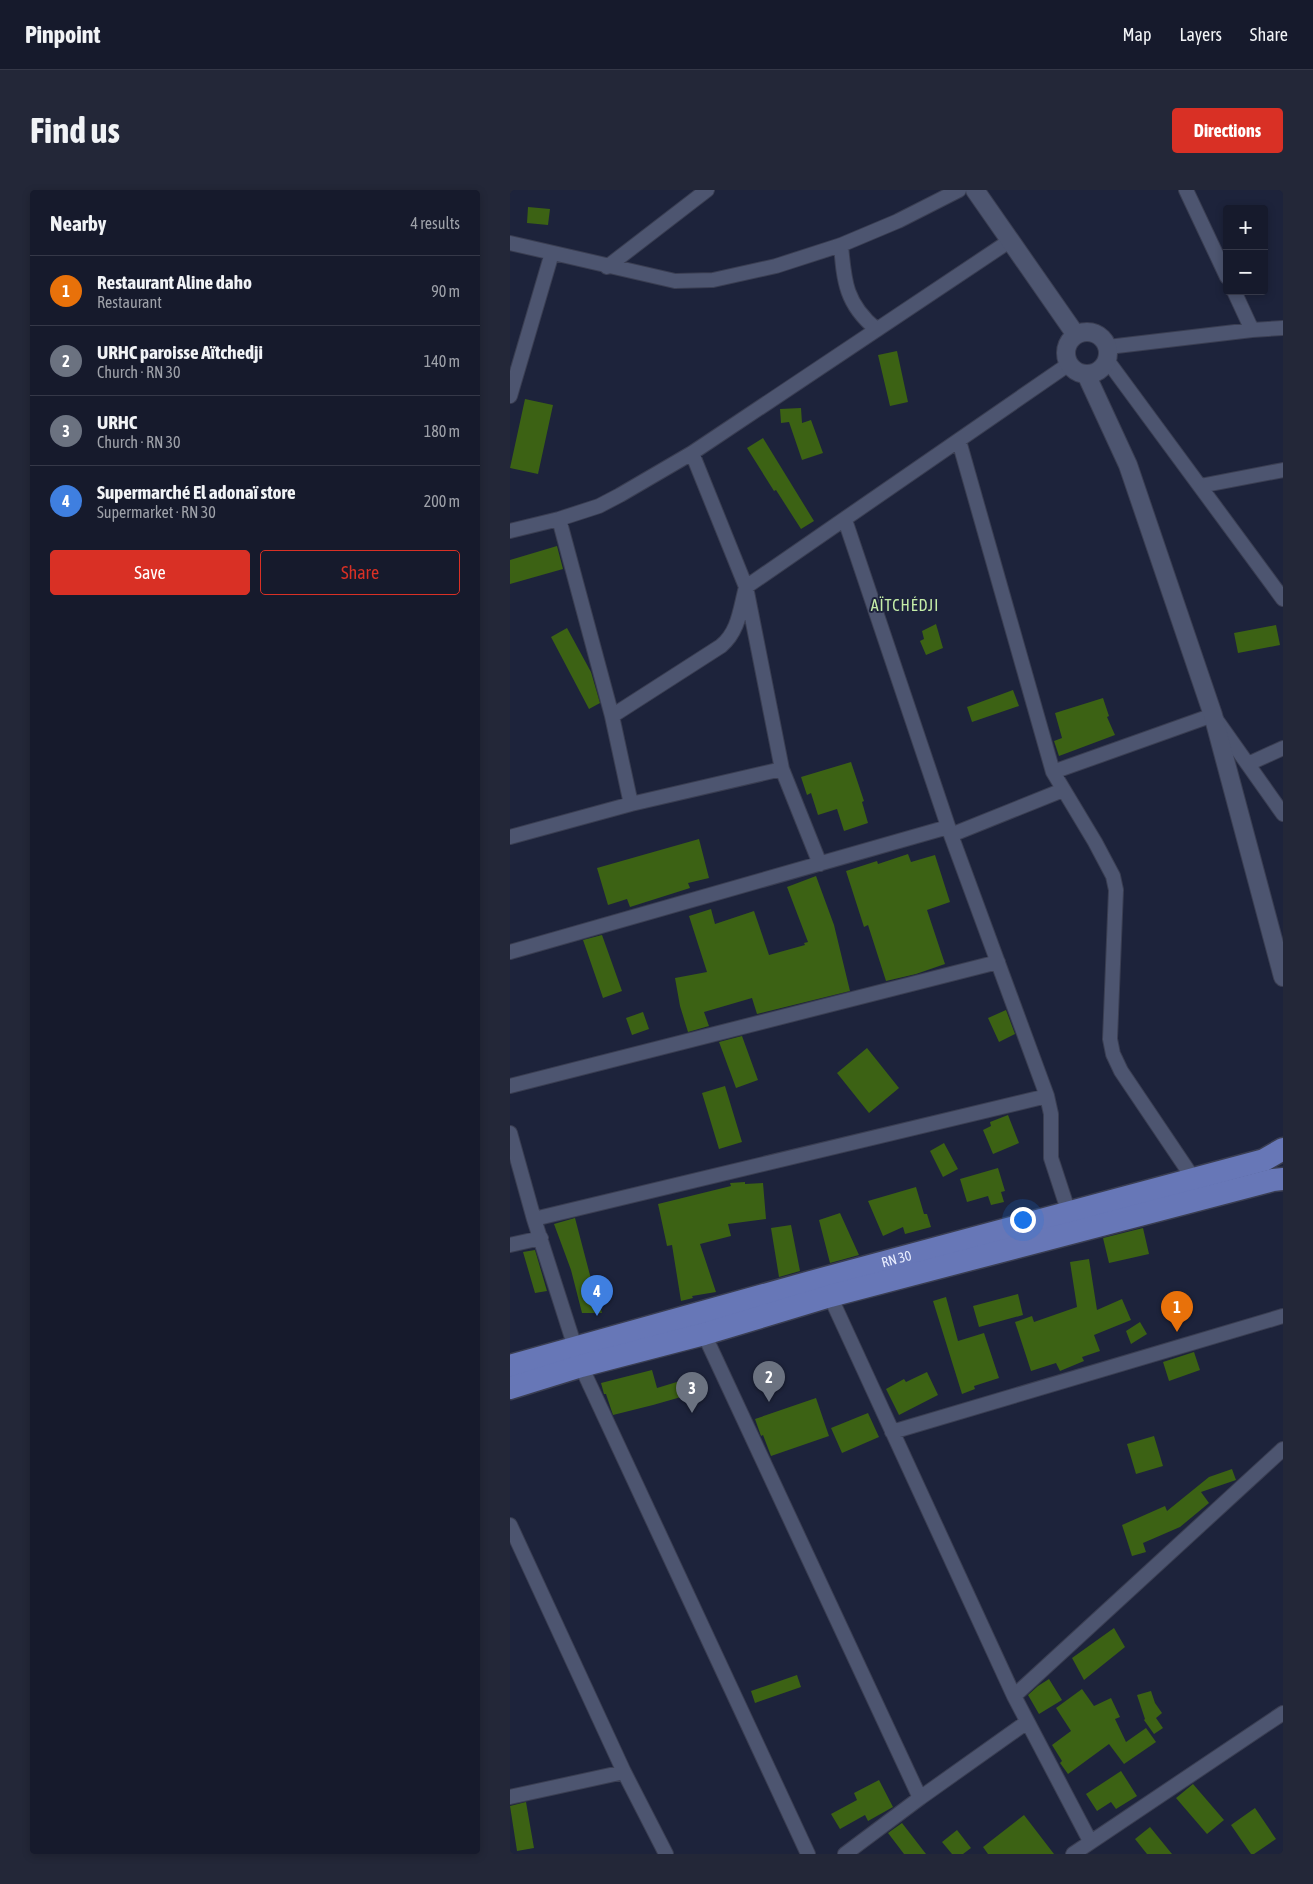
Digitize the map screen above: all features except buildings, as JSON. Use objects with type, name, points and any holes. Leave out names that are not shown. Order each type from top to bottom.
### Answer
[{"type":"main road","name":"RN 30","points":[[510,1388],[578,1357],[825,1278],[1264,1160],[1283,1149]]},
{"type":"main road","name":"RN 30","points":[[510,1366],[578,1357],[704,1334],[830,1296],[1272,1180],[1283,1179]]},
{"type":"street","points":[[607,267],[707,190]]},
{"type":"street","points":[[510,243],[607,267],[675,281],[713,280],[776,266],[841,245],[898,221],[959,190]]},
{"type":"street","points":[[975,190],[1076,335]]},
{"type":"street","points":[[1186,190],[1223,269]]},
{"type":"street","points":[[510,531],[559,519],[599,506],[620,495],[692,453],[1011,240]]},
{"type":"street","points":[[841,245],[844,277],[848,294],[856,308],[876,329]]},
{"type":"street","points":[[510,396],[552,253]]},
{"type":"street","points":[[1236,295],[1252,330]]},
{"type":"street","points":[[1108,354],[1252,330],[1283,328]]},
{"type":"street","points":[[1108,354],[1099,371],[1086,374],[1074,369],[1066,358],[1067,345],[1076,335],[1088,331],[1095,333],[1105,341],[1108,354],[1200,486],[1283,599]]},
{"type":"street","points":[[612,716],[730,639],[735,630],[746,587],[1069,364]]},
{"type":"street","points":[[1086,374],[1128,465],[1213,715],[1283,977]]},
{"type":"street","points":[[959,441],[1053,772],[1113,876],[1116,890],[1110,1039],[1112,1054],[1121,1071],[1193,1178]]},
{"type":"street","points":[[692,453],[746,587],[782,769],[820,864]]},
{"type":"street","points":[[1200,486],[1283,470]]},
{"type":"street","points":[[559,519],[612,716],[631,804]]},
{"type":"street","points":[[845,520],[950,831],[1046,1096],[1051,1114],[1050,1158],[1069,1213]]},
{"type":"street","points":[[1213,715],[1283,814]]},
{"type":"street","points":[[1053,772],[1213,715]]},
{"type":"street","points":[[1248,764],[1283,748]]},
{"type":"street","points":[[510,837],[631,804],[782,769]]},
{"type":"street","points":[[510,952],[820,864],[950,831],[1063,790]]},
{"type":"street","points":[[510,1086],[998,962]]},
{"type":"street","points":[[534,1220],[1046,1096]]},
{"type":"street","points":[[510,1133],[534,1220],[578,1357],[808,1854]]},
{"type":"street","points":[[510,1245],[541,1238]]},
{"type":"street","points":[[830,1296],[1014,1696],[1090,1841]]},
{"type":"street","points":[[892,1432],[1283,1316]]},
{"type":"street","points":[[704,1334],[920,1798]]},
{"type":"street","points":[[1014,1696],[1283,1449]]},
{"type":"street","points":[[510,1525],[624,1772],[666,1854]]},
{"type":"street","points":[[1073,1854],[1283,1713]]},
{"type":"street","points":[[846,1854],[920,1798],[1027,1722]]},
{"type":"street","points":[[510,1797],[624,1772]]},
{"type":"place","name":"Supermarché El adonaï store","points":[[597,1316]]},
{"type":"place","name":"Restaurant Aline daho","points":[[1177,1332]]},
{"type":"place","name":"URHC paroisse Aïtchedji","points":[[769,1402]]},
{"type":"place","name":"URHC","points":[[692,1413]]},
{"type":"district","name":"AÏTCHÉDJI","points":[[905,605]]}]
